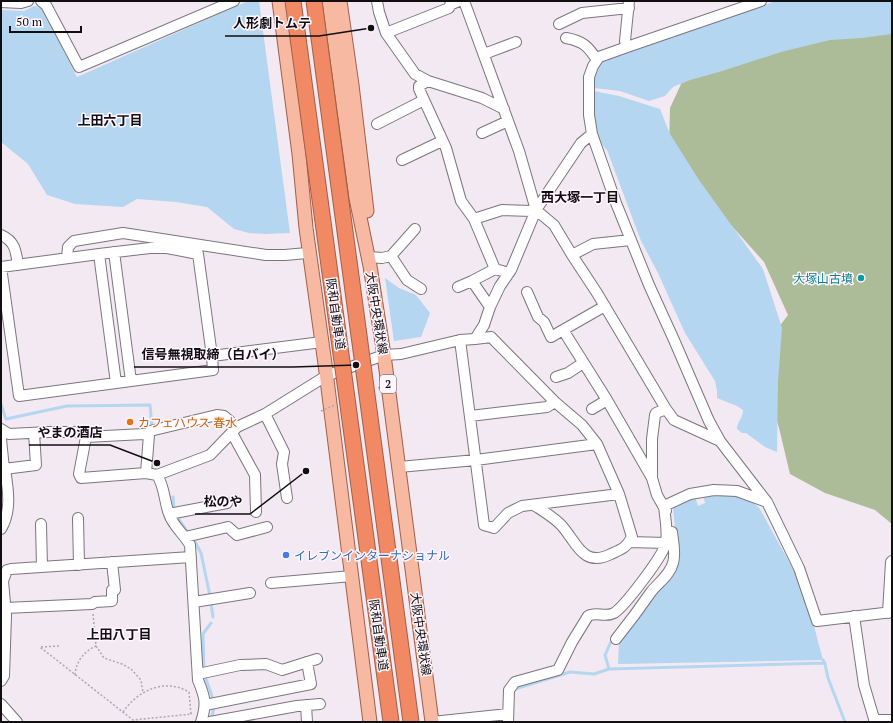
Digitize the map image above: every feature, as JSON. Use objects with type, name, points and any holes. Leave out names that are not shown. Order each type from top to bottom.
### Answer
[{"type":"highway","name":"阪和自動車道","points":[[293,1],[391,722]]},
{"type":"highway","name":"阪和自動車道","points":[[314,1],[411,722]]},
{"type":"main road","points":[[273,1],[285,85],[303,236],[312,274]]},
{"type":"main road","points":[[279,1],[299,154],[306,228],[322,342],[370,722]]},
{"type":"main road","name":"大阪中央環状線","points":[[329,1],[356,198],[370,261],[384,355],[432,722]]},
{"type":"main road","points":[[340,1],[364,183],[370,261]]},
{"type":"street","points":[[1,2],[20,4],[28,1]]},
{"type":"street","points":[[41,1],[46,5],[79,67],[234,1]]},
{"type":"street","points":[[377,1],[386,33],[414,74],[428,81],[482,98],[504,109]]},
{"type":"street","points":[[386,33],[449,8],[450,5],[459,1]]},
{"type":"street","points":[[464,1],[519,151],[536,210],[554,225],[674,420],[720,441]]},
{"type":"street","points":[[761,1],[599,57],[593,66],[589,77],[589,115],[592,134],[616,203],[631,240],[709,421],[720,441],[767,502],[799,568],[817,621],[890,612],[892,561]]},
{"type":"street","points":[[559,24],[582,13],[629,5],[625,42],[627,47]]},
{"type":"street","points":[[566,38],[580,42],[587,46],[597,60]]},
{"type":"street","points":[[484,54],[516,42]]},
{"type":"street","points":[[428,81],[419,86],[419,89],[446,148],[461,201],[474,219],[495,269]]},
{"type":"street","points":[[377,124],[424,100]]},
{"type":"street","points":[[482,133],[508,121]]},
{"type":"street","points":[[475,339],[484,325],[490,307],[500,286],[509,273],[536,210],[581,143],[592,134]]},
{"type":"street","points":[[402,160],[442,141]]},
{"type":"street","points":[[474,219],[502,210],[536,210]]},
{"type":"street","points":[[370,261],[391,256],[414,229]]},
{"type":"street","points":[[67,258],[68,247],[74,241],[124,233],[266,255],[307,253]]},
{"type":"street","points":[[1,235],[10,240],[15,247],[18,265]]},
{"type":"street","points":[[572,255],[593,244],[631,240]]},
{"type":"street","points":[[142,248],[158,248],[198,254],[214,370],[19,396],[1,267],[18,265],[142,248]]},
{"type":"street","points":[[114,252],[131,381]]},
{"type":"street","points":[[99,254],[116,383]]},
{"type":"street","points":[[391,256],[407,280],[421,289]]},
{"type":"street","points":[[458,287],[495,269],[509,273]]},
{"type":"street","points":[[472,281],[490,307]]},
{"type":"street","points":[[527,292],[538,317],[544,322],[551,337],[605,306]]},
{"type":"street","points":[[563,330],[607,400],[652,478],[657,495],[666,505],[670,521],[674,562],[670,570],[616,639]]},
{"type":"street","points":[[86,437],[79,480],[146,473],[157,475],[210,455],[234,430],[265,414],[326,376],[384,355],[402,354],[460,340],[491,337],[555,402],[582,425],[596,444],[619,494],[632,537],[627,546],[602,558],[593,559],[580,551],[561,525],[534,505]]},
{"type":"street","points":[[460,340],[484,525],[494,528],[508,513],[522,506],[619,494]]},
{"type":"street","points":[[212,356],[322,342]]},
{"type":"street","points":[[556,377],[584,363]]},
{"type":"street","points":[[592,409],[607,400]]},
{"type":"street","points":[[470,416],[548,407],[555,402]]},
{"type":"street","points":[[652,478],[652,439],[655,415],[656,413],[666,409]]},
{"type":"street","points":[[265,414],[284,452],[282,464],[288,498]]},
{"type":"street","points":[[146,473],[150,431],[217,415],[224,416],[234,430],[256,475],[256,512]]},
{"type":"street","points":[[1,429],[9,434],[76,432],[83,434],[86,437],[144,434],[149,436]]},
{"type":"street","points":[[5,469],[36,465],[34,433]]},
{"type":"street","points":[[1,439],[4,469],[8,486],[7,512],[1,529]]},
{"type":"street","points":[[399,468],[476,460],[596,444]]},
{"type":"street","points":[[157,475],[161,481],[169,514],[176,527],[190,545],[198,680],[205,697],[204,713]]},
{"type":"street","points":[[432,722],[508,718],[509,690],[516,682],[558,670],[572,642],[588,616],[591,614],[607,616],[619,610],[649,573],[665,546],[666,505],[669,499],[689,488],[717,485]]},
{"type":"street","points":[[666,505],[690,494],[714,490],[737,491],[767,502]]},
{"type":"street","points":[[169,514],[227,503]]},
{"type":"street","points":[[78,518],[79,565]]},
{"type":"street","points":[[41,524],[42,567]]},
{"type":"street","points":[[185,537],[228,527],[237,535],[267,527]]},
{"type":"street","points":[[629,542],[665,546]]},
{"type":"street","points":[[1,681],[4,676],[4,613],[2,574],[7,570],[191,557]]},
{"type":"street","points":[[4,613],[112,601],[112,590],[115,590],[112,562]]},
{"type":"street","points":[[270,583],[352,576]]},
{"type":"street","points":[[194,602],[250,593]]},
{"type":"street","points":[[854,616],[864,685],[875,721],[892,720]]},
{"type":"street","points":[[198,674],[240,665],[266,664],[282,670],[312,660],[312,684],[216,703],[204,713]]},
{"type":"street","points":[[210,722],[306,705],[320,704]]},
{"type":"street","points":[[306,705],[307,722]]},
{"type":"street","points":[[2,707],[17,722]]},
{"type":"path","points":[[92,604],[96,646],[104,658],[122,664],[131,669],[141,680],[143,693]]},
{"type":"path","points":[[59,646],[40,647],[133,720],[204,713]]},
{"type":"path","points":[[76,676],[77,666],[81,658],[87,651],[96,646]]},
{"type":"path","points":[[123,712],[133,699],[143,693],[158,687],[170,686],[181,687],[189,692],[191,714]]},
{"type":"green space","points":[[892,28],[892,524],[875,510],[825,493],[790,474],[765,380],[769,340],[788,315],[764,262],[697,187],[669,146],[670,108],[682,82],[739,64],[796,42]]},
{"type":"water","points":[[248,1],[259,1],[290,233],[249,233],[234,229],[207,207],[176,202],[137,199],[123,207],[75,204],[47,195],[28,164],[1,142],[1,10],[24,11],[34,6],[42,8],[77,77]]},
{"type":"water","points":[[776,1],[892,1],[892,34],[830,40],[781,52],[690,80],[673,87],[665,96],[649,101],[620,91],[594,88],[593,77],[600,62]]},
{"type":"water","points":[[594,91],[619,96],[660,109],[670,134],[699,180],[763,269],[782,328],[778,382],[777,452],[765,447],[746,433],[742,433],[737,429],[743,410],[717,398],[715,381],[685,333],[658,273],[641,241],[607,150],[599,138],[595,122]]},
{"type":"water","points":[[385,278],[399,288],[416,295],[430,313],[421,337],[394,341]]},
{"type":"water","points":[[730,494],[750,501],[760,509],[799,580],[823,660],[618,664],[619,642],[676,570],[678,557],[673,508],[695,497],[698,506],[705,503],[703,495]]},
{"type":"waterway","points":[[1,404],[6,419],[67,406],[150,405],[152,427]]},
{"type":"waterway","points":[[173,497],[174,509]]},
{"type":"waterway","points":[[178,518],[187,531]]},
{"type":"waterway","points":[[194,540],[201,553],[210,596]]},
{"type":"waterway","points":[[666,548],[668,549],[670,559]]},
{"type":"waterway","points":[[211,603],[213,617]]},
{"type":"waterway","points":[[204,670],[203,634],[211,623]]},
{"type":"waterway","points":[[515,689],[570,672],[594,674],[609,669],[605,655],[613,637]]},
{"type":"waterway","points":[[823,660],[828,678],[845,722]]},
{"type":"waterway","points":[[609,669],[825,663]]},
{"type":"waterway","points":[[206,679],[213,704],[213,714],[211,719]]},
{"type":"place","name":"人形劇トムテ","points":[[371,28]]},
{"type":"place","name":"大塚山古墳","points":[[861,278]]},
{"type":"place","name":"信号無視取締（白バイ）","points":[[356,365]]},
{"type":"place","name":"カフェハウス 春水","points":[[130,422]]},
{"type":"place","name":"やまの酒店","points":[[157,463]]},
{"type":"place","name":"松のや","points":[[306,471]]},
{"type":"place","name":"イレブンインターナショナル","points":[[286,555]]},
{"type":"district","name":"上田六丁目","points":[[110,120]]},
{"type":"district","name":"西大塚一丁目","points":[[580,197]]},
{"type":"district","name":"上田八丁目","points":[[119,634]]}]
